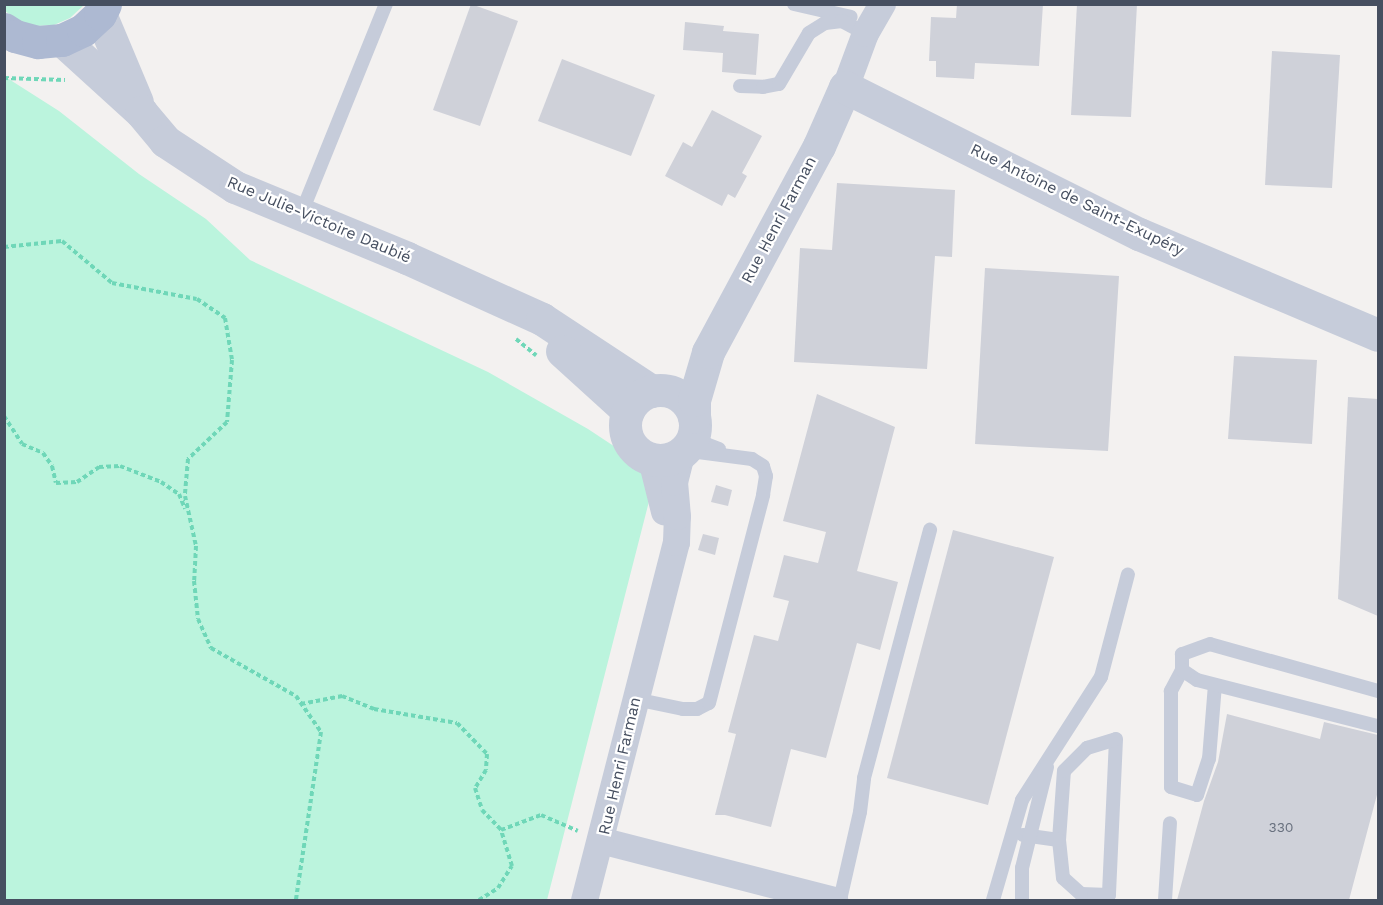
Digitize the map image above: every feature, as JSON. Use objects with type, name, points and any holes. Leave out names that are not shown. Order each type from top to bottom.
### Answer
[{"type":"main road","points":[[4,29],[15,36],[38,42],[62,40],[83,30],[102,9]]},
{"type":"street","points":[[845,87],[865,33],[882,4]]},
{"type":"street","name":"Rue Julie-Victoire Daubié","points":[[102,9],[141,112]]},
{"type":"street","name":"Rue Julie-Victoire Daubié","points":[[62,40],[141,112],[165,141],[235,187],[302,214],[509,318],[542,319],[650,398],[683,398],[681,442]]},
{"type":"street","name":"Rue Antoine de Saint-Exupéry","points":[[845,87],[1139,234],[1378,335]]},
{"type":"street","name":"Rue Henri Farman","points":[[834,900],[600,840],[669,563],[664,511],[681,442],[708,352],[819,146],[845,87]]},
{"type":"street","name":"Rue Henri Farman","points":[[650,398],[708,352]]},
{"type":"street","points":[[650,398],[624,424],[626,436],[640,454],[681,442]]},
{"type":"street","points":[[584,900],[600,840]]},
{"type":"lane","points":[[302,214],[386,4]]},
{"type":"lane","points":[[794,4],[850,16],[865,33]]},
{"type":"lane","points":[[740,86],[763,87],[779,84],[809,33],[825,22],[842,21],[865,33]]},
{"type":"lane","points":[[635,699],[683,709],[697,709],[710,703],[765,476],[763,466],[752,459],[681,442]]},
{"type":"lane","points":[[681,442],[706,444],[718,448],[725,454]]},
{"type":"lane","points":[[840,900],[860,812],[864,778],[930,530]]},
{"type":"lane","points":[[993,900],[1022,800],[1101,677],[1128,574]]},
{"type":"lane","points":[[1215,685],[1209,759],[1197,795],[1171,787],[1171,691],[1182,670],[1182,654],[1210,644],[1378,691]]},
{"type":"lane","points":[[1182,670],[1197,680],[1378,726]]},
{"type":"lane","points":[[1116,739],[1109,895],[1081,894],[1063,878],[1059,840],[1064,771],[1087,748],[1116,739]]},
{"type":"lane","points":[[1022,900],[1022,868],[1052,750]]},
{"type":"lane","points":[[1165,900],[1170,823]]},
{"type":"lane","points":[[1012,834],[1059,840]]},
{"type":"path","points":[[4,78],[108,82]]},
{"type":"path","points":[[4,248],[62,241],[112,283],[197,299],[225,318],[232,360],[228,422],[188,459],[187,516]]},
{"type":"path","points":[[509,318],[544,361]]},
{"type":"path","points":[[4,416],[22,444],[43,453],[52,466],[56,483],[77,482],[99,467],[120,466],[160,482],[179,494],[196,546],[194,581],[198,619],[211,648],[296,696],[321,732],[295,900]]},
{"type":"path","points":[[301,704],[342,696],[374,709],[457,723],[487,754],[486,770],[475,788],[482,810],[501,830],[512,866],[498,888],[479,900]]},
{"type":"path","points":[[501,830],[541,815],[600,840]]},
{"type":"green space","points":[[5,5],[84,5],[70,18],[54,25],[36,26],[19,21],[5,11]]},
{"type":"green space","points":[[4,76],[59,111],[139,174],[206,219],[250,260],[488,372],[588,429],[656,474],[547,900],[5,900]]},
{"type":"building","points":[[471,4],[518,21],[480,126],[433,110]]},
{"type":"building","points":[[957,4],[1043,4],[1039,66],[975,63],[974,79],[936,77],[936,61],[929,61],[931,17],[956,18]]},
{"type":"building","points":[[1077,4],[1137,4],[1131,117],[1071,115]]},
{"type":"building","points":[[685,22],[724,26],[723,31],[759,34],[756,75],[722,72],[723,53],[683,50]]},
{"type":"building","points":[[1272,51],[1340,55],[1332,188],[1265,185]]},
{"type":"building","points":[[562,59],[655,95],[631,156],[538,121]]},
{"type":"building","points":[[712,110],[762,136],[742,173],[747,176],[735,198],[728,194],[722,206],[665,176],[683,142],[692,147]]},
{"type":"building","points":[[837,183],[955,190],[952,257],[935,256],[927,369],[794,362],[800,248],[832,250]]},
{"type":"building","points":[[985,268],[1119,276],[1108,451],[975,444]]},
{"type":"building","points":[[1234,356],[1317,360],[1312,444],[1228,439]]},
{"type":"building","points":[[817,394],[895,427],[857,571],[898,582],[880,650],[857,643],[826,758],[791,749],[771,827],[725,815],[715,815],[736,734],[728,732],[754,635],[778,641],[789,601],[773,597],[784,555],[818,563],[826,532],[783,521]]},
{"type":"building","points":[[1348,397],[1378,399],[1378,616],[1338,599]]},
{"type":"building","points":[[716,485],[732,490],[728,506],[711,502]]},
{"type":"building","points":[[953,530],[1054,557],[988,805],[887,778]]},
{"type":"building","points":[[703,534],[719,538],[715,555],[698,550]]},
{"type":"building","points":[[1227,714],[1320,739],[1324,722],[1378,735],[1378,791],[1349,900],[1177,900],[1204,801],[1218,762]]}]
